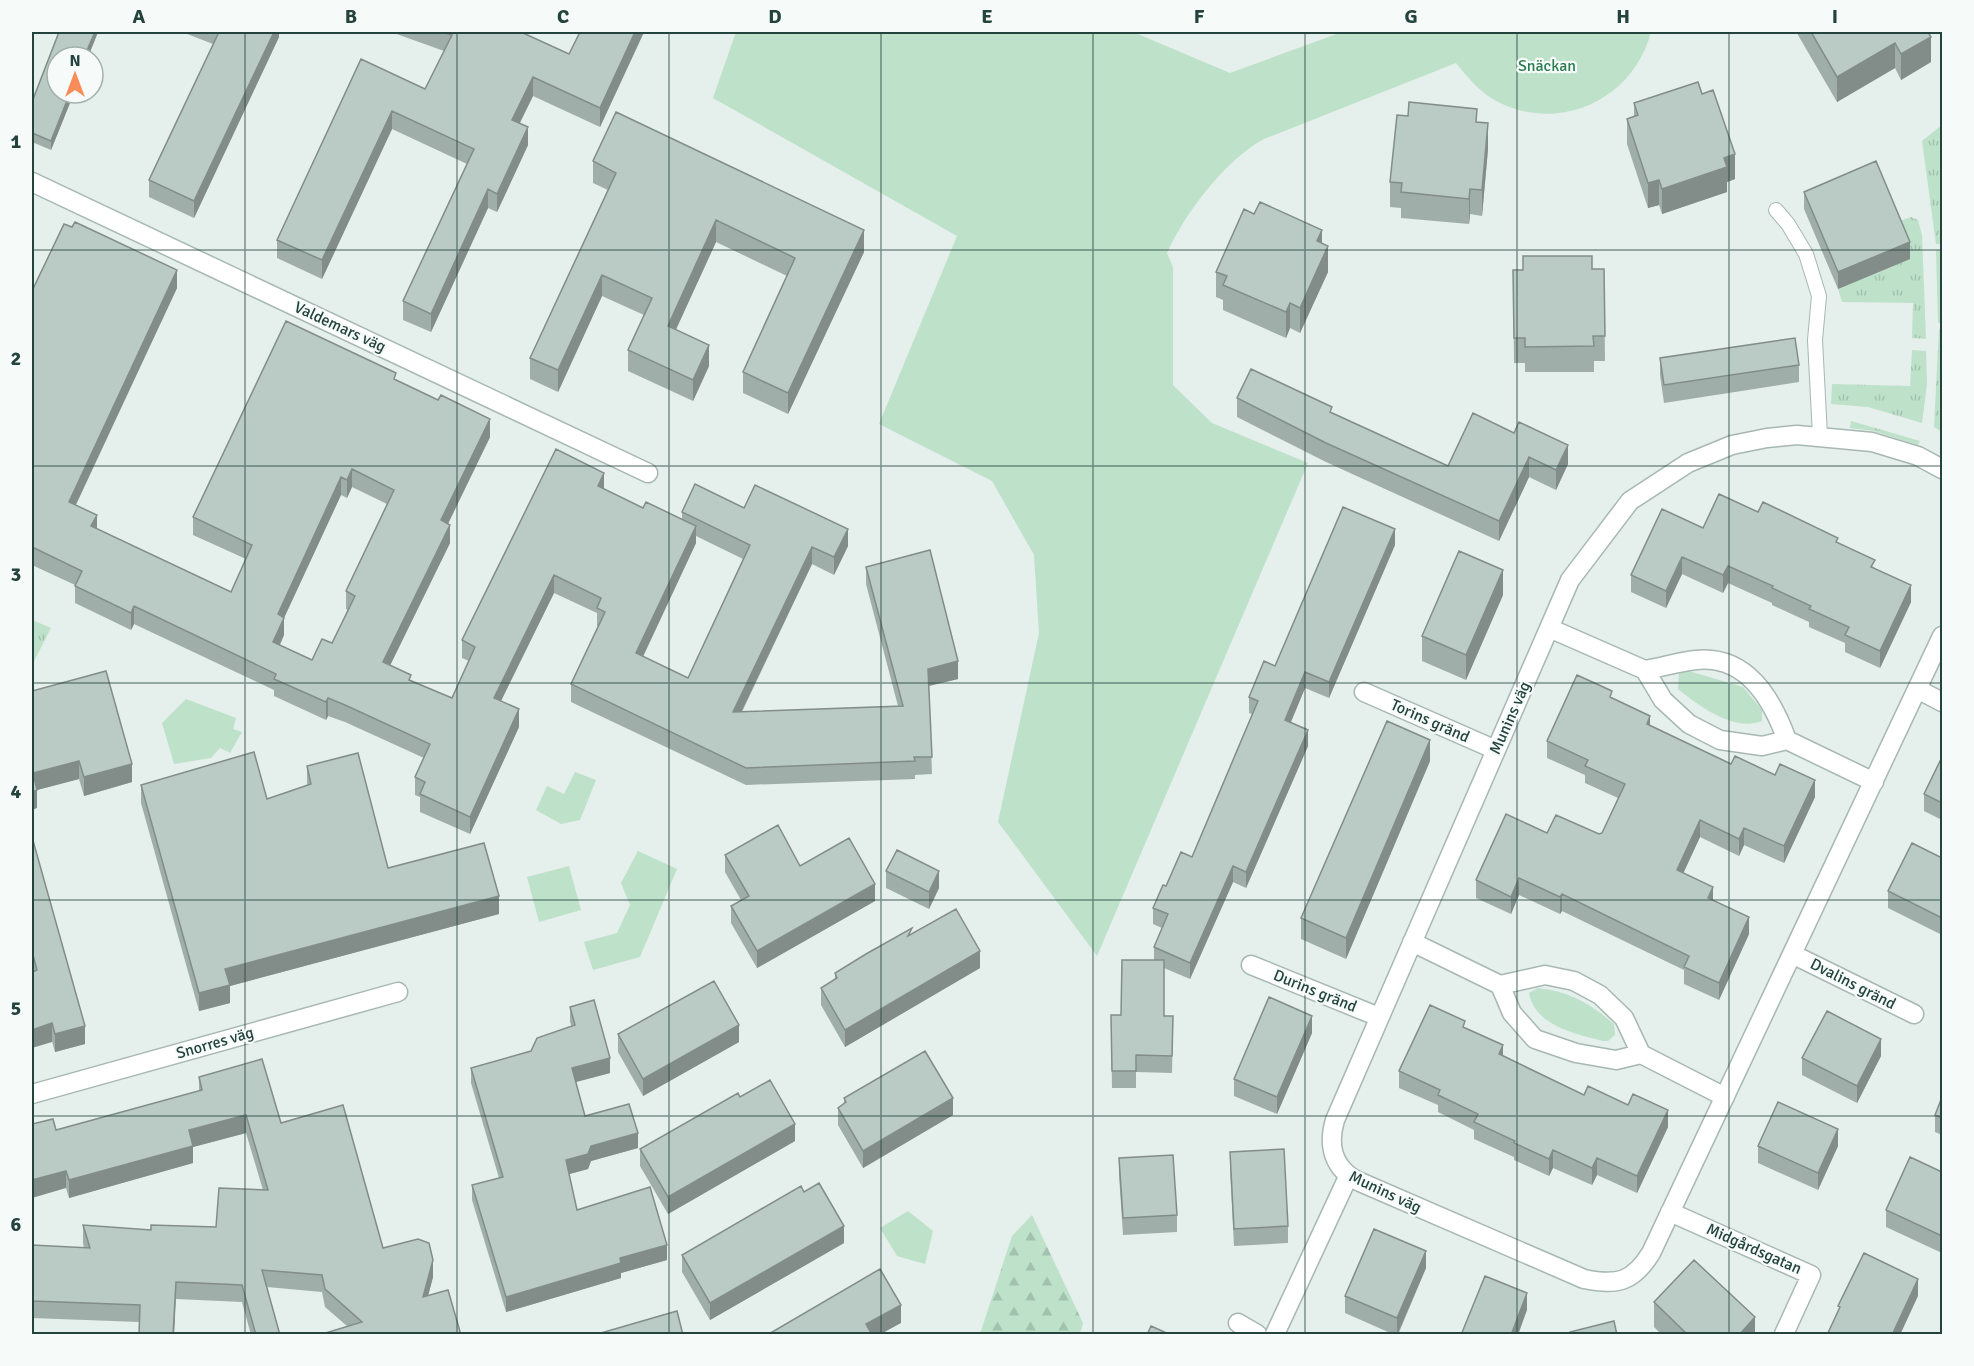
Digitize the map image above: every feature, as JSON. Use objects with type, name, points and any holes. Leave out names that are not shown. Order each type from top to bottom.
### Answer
[{"type":"street","name":"Valdemars väg","points":[[32,182],[648,473]]},
{"type":"street","name":"Munins väg","points":[[1942,469],[1918,456],[1872,442],[1820,436],[1767,438],[1732,445],[1688,463],[1630,501],[1570,580],[1379,1017],[1333,1128],[1335,1162],[1348,1177],[1568,1273],[1603,1283],[1617,1282],[1640,1270],[1725,1097],[1942,636]]},
{"type":"street","points":[[1549,628],[1645,670],[1698,660],[1722,662],[1754,680],[1775,708],[1787,740]]},
{"type":"street","points":[[1645,670],[1663,700],[1689,724],[1720,740],[1762,746],[1787,740],[1874,782]]},
{"type":"street","points":[[1917,689],[1942,702]]},
{"type":"street","name":"Torins gränd","points":[[1364,692],[1496,750]]},
{"type":"street","points":[[1412,942],[1500,985],[1545,975],[1574,981],[1600,995],[1624,1018],[1641,1054],[1725,1097]]},
{"type":"street","name":"Dvalins gränd","points":[[1792,954],[1914,1014]]},
{"type":"street","name":"Durins gränd","points":[[1251,965],[1379,1017]]},
{"type":"street","points":[[1500,985],[1512,1013],[1535,1039],[1576,1053],[1616,1060],[1641,1054]]},
{"type":"street","name":"Snorres väg","points":[[32,1094],[398,992]]},
{"type":"street","points":[[1275,1335],[1348,1177]]},
{"type":"street","name":"Midgårdsgatan","points":[[1670,1212],[1811,1275],[1784,1335]]},
{"type":"street","points":[[1238,1323],[1257,1335]]},
{"type":"lane","points":[[1776,210],[1788,224],[1806,254],[1819,296],[1815,340],[1820,436]]},
{"type":"green space","name":"Snäckan","points":[[736,32],[1133,32],[1230,73],[1342,32],[1651,32],[1642,55],[1629,75],[1612,91],[1592,104],[1571,111],[1547,114],[1524,111],[1500,103],[1481,91],[1456,63],[1264,139],[1249,148],[1221,174],[1184,221],[1167,253],[1173,267],[1173,385],[1212,423],[1308,463],[1097,956],[998,822],[1039,633],[1034,555],[992,481],[879,424],[957,236],[713,98]]},
{"type":"green space","points":[[1942,125],[1942,244],[1936,244],[1922,141]]},
{"type":"green space","points":[[1911,217],[1918,220],[1922,235],[1926,339],[1912,338],[1913,303],[1842,302],[1838,289],[1910,259],[1895,223]]},
{"type":"green space","points":[[1936,250],[1942,250],[1942,323],[1938,323]]},
{"type":"green space","points":[[1939,329],[1942,329],[1942,432],[1934,427]]},
{"type":"green space","points":[[1912,350],[1926,351],[1927,384],[1922,423],[1868,407],[1831,404],[1832,384],[1910,386]]},
{"type":"green space","points":[[1851,421],[1920,441],[1918,445],[1874,431],[1850,428]]},
{"type":"green space","points":[[32,620],[51,628],[32,665]]},
{"type":"green space","points":[[1689,671],[1743,687],[1762,710],[1762,721],[1740,723],[1729,720],[1717,716],[1696,703],[1678,689],[1679,673]]},
{"type":"green space","points":[[186,699],[236,718],[233,729],[242,732],[230,753],[220,748],[211,758],[174,764],[162,723]]},
{"type":"green space","points":[[575,772],[596,780],[580,820],[561,824],[536,810],[547,786],[564,794]]},
{"type":"green space","points":[[638,851],[677,869],[640,957],[593,970],[584,942],[617,933],[630,905],[621,883]]},
{"type":"green space","points":[[569,866],[581,910],[539,922],[527,877]]},
{"type":"green space","points":[[1538,988],[1570,995],[1597,1010],[1614,1024],[1615,1035],[1608,1041],[1603,1041],[1558,1027],[1548,1021],[1539,1013],[1529,993]]},
{"type":"green space","points":[[908,1211],[933,1231],[925,1264],[897,1256],[880,1228]]},
{"type":"green space","points":[[1032,1215],[1083,1323],[1080,1334],[980,1334],[1012,1236]]},
{"type":"building","points":[[59,32],[95,32],[89,45],[54,45]]},
{"type":"building","points":[[219,32],[274,32],[194,201],[149,180]]},
{"type":"building","points":[[442,32],[521,32],[569,54],[580,32],[635,32],[600,108],[533,77],[512,120],[528,127],[497,194],[488,189],[431,314],[403,301],[474,149],[392,111],[322,260],[277,240],[361,59],[425,89],[452,35]]},
{"type":"building","points":[[1811,32],[1928,32],[1931,37],[1901,54],[1895,43],[1837,77]]},
{"type":"building","points":[[45,68],[45,105],[65,105],[51,141],[32,133],[32,102]]},
{"type":"building","points":[[1698,82],[1702,94],[1713,90],[1735,154],[1724,158],[1727,167],[1662,189],[1659,180],[1648,183],[1627,119],[1638,115],[1634,103]]},
{"type":"building","points":[[1409,102],[1477,109],[1476,122],[1488,123],[1482,190],[1470,189],[1469,199],[1401,192],[1402,183],[1390,182],[1397,115],[1408,116]]},
{"type":"building","points":[[616,112],[864,230],[788,393],[743,372],[795,258],[716,220],[668,326],[709,345],[693,380],[628,350],[652,298],[602,275],[558,370],[530,358],[616,173],[593,161]]},
{"type":"building","points":[[1876,161],[1910,242],[1838,272],[1804,192]]},
{"type":"building","points":[[1260,202],[1322,230],[1317,241],[1328,246],[1300,308],[1290,303],[1286,312],[1223,285],[1227,276],[1216,272],[1244,209],[1254,214]]},
{"type":"building","points":[[75,222],[177,270],[69,502],[97,515],[91,526],[231,592],[252,545],[193,517],[286,321],[396,373],[394,379],[438,400],[441,395],[490,419],[441,520],[450,525],[383,662],[411,675],[409,680],[452,698],[475,647],[462,640],[556,449],[604,473],[598,486],[643,508],[646,502],[696,526],[636,653],[688,678],[750,545],[682,512],[695,484],[744,508],[755,485],[848,529],[834,557],[812,547],[733,712],[903,706],[866,567],[930,550],[958,661],[928,669],[932,757],[914,757],[915,761],[746,768],[571,684],[605,612],[597,608],[601,598],[554,575],[494,698],[519,709],[470,817],[420,794],[425,782],[415,777],[430,744],[345,705],[328,698],[326,702],[274,679],[276,674],[134,606],[131,613],[75,586],[82,571],[32,547],[32,291],[64,224],[72,227]],"holes":[[[352,469],[394,490],[346,591],[355,596],[332,643],[322,639],[312,660],[273,642],[284,618],[278,614],[341,477],[347,480]]]},
{"type":"building","points":[[1523,256],[1592,256],[1592,269],[1604,269],[1605,336],[1593,336],[1594,346],[1525,347],[1525,338],[1514,338],[1513,270],[1523,270]]},
{"type":"building","points":[[1795,338],[1799,365],[1664,385],[1660,358]]},
{"type":"building","points":[[1251,369],[1332,407],[1330,412],[1448,466],[1473,413],[1514,433],[1519,422],[1568,445],[1556,470],[1529,457],[1499,521],[1326,443],[1237,398]]},
{"type":"building","points":[[1719,494],[1758,512],[1763,502],[1838,538],[1836,542],[1875,560],[1871,567],[1911,585],[1880,651],[1845,635],[1849,627],[1809,609],[1811,606],[1772,588],[1773,586],[1728,566],[1723,575],[1682,557],[1666,591],[1631,575],[1662,509],[1703,528]]},
{"type":"building","points":[[1343,507],[1395,529],[1329,682],[1305,672],[1285,720],[1308,730],[1246,872],[1233,866],[1190,963],[1154,947],[1168,914],[1153,908],[1181,852],[1192,857],[1258,701],[1249,697],[1264,661],[1275,666]]},
{"type":"building","points":[[1459,551],[1503,570],[1466,655],[1422,636]]},
{"type":"building","points":[[106,671],[132,764],[84,777],[79,761],[33,773],[37,790],[32,792],[32,691]]},
{"type":"building","points":[[1577,675],[1612,691],[1610,697],[1650,716],[1647,724],[1731,764],[1735,756],[1775,775],[1780,764],[1815,780],[1784,846],[1744,828],[1739,839],[1700,820],[1677,870],[1713,887],[1708,898],[1749,917],[1719,983],[1684,967],[1689,956],[1562,894],[1560,897],[1519,878],[1511,897],[1476,880],[1506,814],[1547,833],[1556,815],[1599,834],[1602,833],[1625,784],[1585,766],[1588,760],[1547,741]]},
{"type":"building","points":[[1387,721],[1430,740],[1346,938],[1301,918]]},
{"type":"building","points":[[254,752],[267,799],[311,784],[307,766],[358,753],[388,868],[484,843],[499,896],[225,969],[230,985],[199,993],[141,785]]},
{"type":"building","points":[[1942,757],[1942,803],[1924,794]]},
{"type":"building","points":[[778,825],[800,866],[849,838],[875,884],[757,951],[731,906],[749,896],[725,855]]},
{"type":"building","points":[[32,837],[85,1026],[55,1034],[52,1023],[32,1030],[32,972],[37,970],[32,951]]},
{"type":"building","points":[[1912,843],[1942,858],[1942,918],[1888,891]]},
{"type":"building","points":[[897,850],[939,871],[929,892],[886,871]]},
{"type":"building","points":[[956,909],[980,951],[845,1030],[821,988],[837,978],[835,973],[866,954],[912,928],[908,936]]},
{"type":"building","points":[[1122,960],[1164,960],[1164,1016],[1173,1016],[1172,1056],[1136,1055],[1136,1071],[1112,1071],[1111,1015],[1121,1015]]},
{"type":"building","points":[[714,981],[739,1025],[643,1079],[618,1034]]},
{"type":"building","points":[[1269,997],[1312,1016],[1277,1097],[1234,1079]]},
{"type":"building","points":[[594,1000],[610,1058],[572,1068],[585,1116],[629,1104],[638,1133],[591,1146],[588,1154],[566,1160],[577,1210],[650,1187],[667,1245],[620,1258],[621,1263],[506,1297],[472,1185],[503,1177],[471,1068],[531,1051],[537,1038],[575,1025],[570,1007]]},
{"type":"building","points":[[1430,1005],[1465,1021],[1463,1027],[1503,1045],[1499,1054],[1584,1095],[1588,1086],[1628,1105],[1633,1094],[1668,1110],[1637,1176],[1597,1158],[1592,1168],[1553,1150],[1549,1159],[1474,1122],[1478,1114],[1438,1095],[1440,1090],[1399,1071]]},
{"type":"building","points":[[1827,1011],[1881,1039],[1857,1086],[1802,1058]]},
{"type":"building","points":[[925,1051],[953,1098],[863,1151],[838,1108],[846,1102],[844,1098]]},
{"type":"building","points":[[262,1059],[281,1123],[343,1105],[383,1248],[418,1239],[429,1243],[433,1260],[423,1297],[448,1290],[461,1335],[319,1335],[362,1322],[325,1289],[322,1275],[262,1270],[280,1335],[256,1335],[242,1285],[176,1282],[173,1335],[139,1335],[140,1305],[32,1301],[32,1245],[90,1248],[83,1225],[151,1230],[151,1225],[216,1227],[219,1188],[268,1190],[246,1115],[189,1130],[193,1146],[69,1180],[66,1171],[32,1180],[32,1124],[53,1119],[56,1130],[202,1090],[199,1077]]},
{"type":"building","points":[[770,1080],[795,1124],[668,1197],[640,1149],[738,1093],[740,1097]]},
{"type":"building","points":[[1942,1097],[1942,1118],[1935,1115]]},
{"type":"building","points":[[1778,1102],[1838,1129],[1818,1173],[1758,1146]]},
{"type":"building","points":[[1284,1149],[1288,1226],[1234,1229],[1230,1152]]},
{"type":"building","points":[[1173,1155],[1177,1215],[1123,1218],[1119,1158]]},
{"type":"building","points":[[1910,1157],[1942,1172],[1942,1236],[1886,1210]]},
{"type":"building","points":[[819,1183],[844,1226],[710,1303],[682,1255],[801,1186],[804,1192]]},
{"type":"building","points":[[1374,1229],[1426,1251],[1397,1318],[1345,1296]]},
{"type":"building","points":[[1864,1253],[1918,1279],[1892,1335],[1827,1335],[1840,1307],[1838,1306]]},
{"type":"building","points":[[1694,1260],[1755,1317],[1739,1335],[1688,1335],[1654,1302]]},
{"type":"building","points":[[880,1269],[901,1305],[866,1324],[872,1335],[767,1335]]},
{"type":"building","points":[[1485,1276],[1527,1293],[1511,1335],[1461,1335]]},
{"type":"building","points":[[677,1311],[683,1335],[594,1335]]},
{"type":"building","points":[[1614,1321],[1617,1335],[1571,1335],[1570,1332]]},
{"type":"building","points":[[1151,1326],[1171,1335],[1147,1335]]}]
